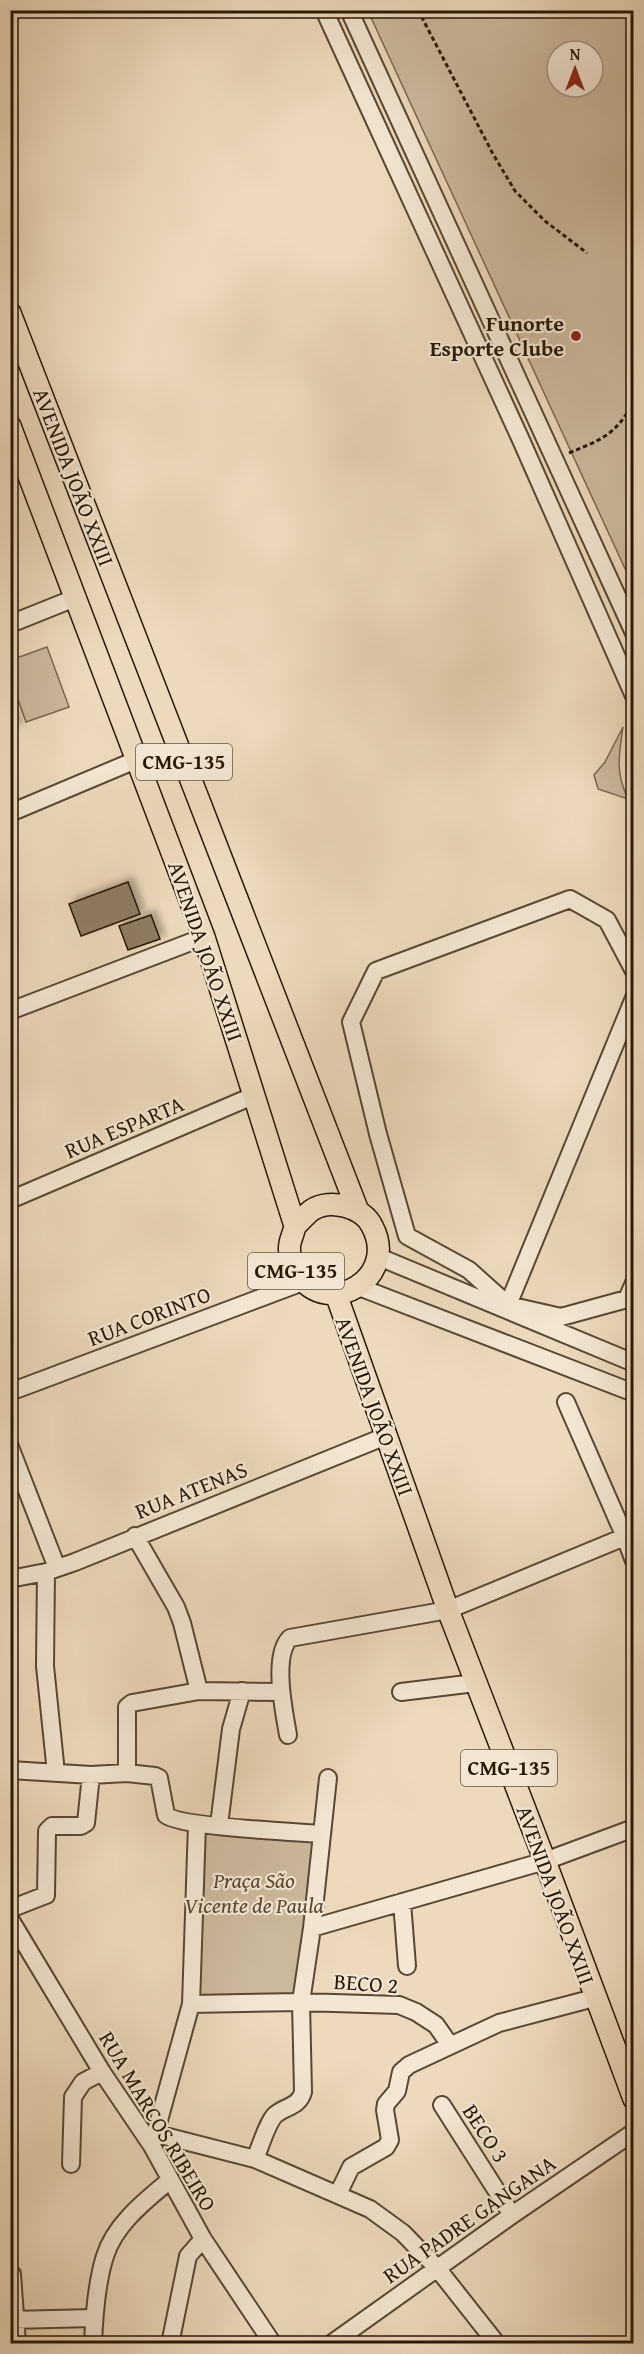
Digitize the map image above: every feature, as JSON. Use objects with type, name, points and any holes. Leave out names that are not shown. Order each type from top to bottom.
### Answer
[{"type":"main road","name":"AVENIDA JOÃO XXIII","points":[[10,313],[358,1211]]},
{"type":"main road","name":"AVENIDA JOÃO XXIII","points":[[11,430],[204,937],[296,1226],[289,1245],[292,1265],[303,1282],[318,1291],[336,1294],[448,1610],[545,1861],[633,2099]]},
{"type":"main road","name":"CMG-135","points":[[296,1226],[313,1209],[336,1204],[358,1211],[371,1224],[378,1240],[379,1257],[374,1272],[359,1287],[336,1294]]},
{"type":"street","points":[[324,10],[521,440],[633,696]]},
{"type":"street","points":[[349,10],[633,633]]},
{"type":"street","points":[[521,440],[540,431]]},
{"type":"street","points":[[10,624],[75,598]]},
{"type":"street","points":[[10,813],[136,760]]},
{"type":"street","points":[[633,971],[607,920],[570,899],[376,970],[351,1022],[378,1134],[407,1236],[469,1270],[508,1305],[561,1317],[627,1299],[633,1282]]},
{"type":"street","points":[[10,1011],[204,937]]},
{"type":"street","points":[[508,1305],[633,998]]},
{"type":"street","name":"RUA ESPARTA","points":[[10,1200],[255,1095]]},
{"type":"street","points":[[379,1257],[633,1364]]},
{"type":"street","name":"RUA CORINTO","points":[[10,1392],[303,1282]]},
{"type":"street","points":[[359,1287],[633,1393]]},
{"type":"street","points":[[566,1402],[629,1535],[633,1561]]},
{"type":"street","name":"RUA ATENAS","points":[[10,1579],[52,1570],[386,1436]]},
{"type":"street","points":[[10,1447],[52,1570],[45,1666],[56,1773]]},
{"type":"street","points":[[288,1735],[281,1692],[282,1650],[290,1638],[448,1610],[629,1535]]},
{"type":"street","points":[[135,1536],[176,1607],[199,1691]]},
{"type":"street","points":[[401,1692],[475,1683]]},
{"type":"street","points":[[127,1773],[127,1707],[129,1704],[199,1691],[281,1692]]},
{"type":"street","points":[[219,1825],[231,1729],[242,1692]]},
{"type":"street","points":[[10,1770],[91,1775],[127,1773],[159,1778],[168,1817],[197,1824],[322,1834]]},
{"type":"street","points":[[10,1909],[46,1895],[47,1831],[52,1826],[81,1826],[86,1823],[91,1775]]},
{"type":"street","points":[[255,2159],[273,2117],[297,2104],[303,2092],[301,2002],[312,1928],[328,1778]]},
{"type":"street","points":[[197,1824],[191,2004],[154,2140],[255,2159],[370,2209],[403,2233],[437,2268],[497,2343]]},
{"type":"street","points":[[312,1928],[545,1861],[633,1828]]},
{"type":"street","name":"BECO 2","points":[[402,1902],[406,1966]]},
{"type":"street","name":"RUA MARCOS RIBEIRO","points":[[10,1919],[102,2072],[154,2140],[170,2180],[203,2239],[273,2343]]},
{"type":"street","points":[[338,2194],[351,2167],[381,2151],[390,2140],[386,2104],[398,2091],[402,2072],[410,2065],[499,2023],[594,1998]]},
{"type":"street","points":[[191,2004],[301,2002]]},
{"type":"street","name":"BECO 2","points":[[301,2002],[399,2005],[416,2012],[436,2025],[450,2045]]},
{"type":"street","points":[[70,2164],[73,2097],[83,2082],[102,2072]]},
{"type":"street","name":"BECO 3","points":[[442,2105],[512,2215]]},
{"type":"street","name":"RUA PADRE GANGANA","points":[[331,2343],[633,2132]]},
{"type":"street","points":[[93,2343],[94,2318],[105,2256],[118,2232],[138,2207],[170,2180]]},
{"type":"street","points":[[170,2343],[188,2256],[203,2239]]},
{"type":"street","points":[[12,2274],[13,2320],[17,2343]]},
{"type":"street","points":[[13,2320],[94,2318]]},
{"type":"path","points":[[418,10],[493,154],[515,191],[545,221],[587,254]]},
{"type":"path","points":[[567,454],[603,440],[621,422],[633,402]]},
{"type":"green space","name":"Funorte Esporte Clube","points":[[368,11],[633,11],[633,586]]},
{"type":"green space","points":[[47,647],[69,707],[26,722],[11,680],[11,660]]},
{"type":"green space","points":[[623,727],[619,755],[620,772],[628,799],[598,789],[594,775],[605,762]]},
{"type":"green space","name":"Praça São Vicente de Paula","points":[[197,1824],[322,1834],[301,2002],[191,2004]]},
{"type":"building","points":[[10,708],[18,727],[10,730]]},
{"type":"building","points":[[128,882],[140,914],[81,936],[69,904]]},
{"type":"building","points":[[151,915],[160,939],[128,950],[119,926]]},
{"type":"place","name":"Funorte Esporte Clube","points":[[576,336]]}]
